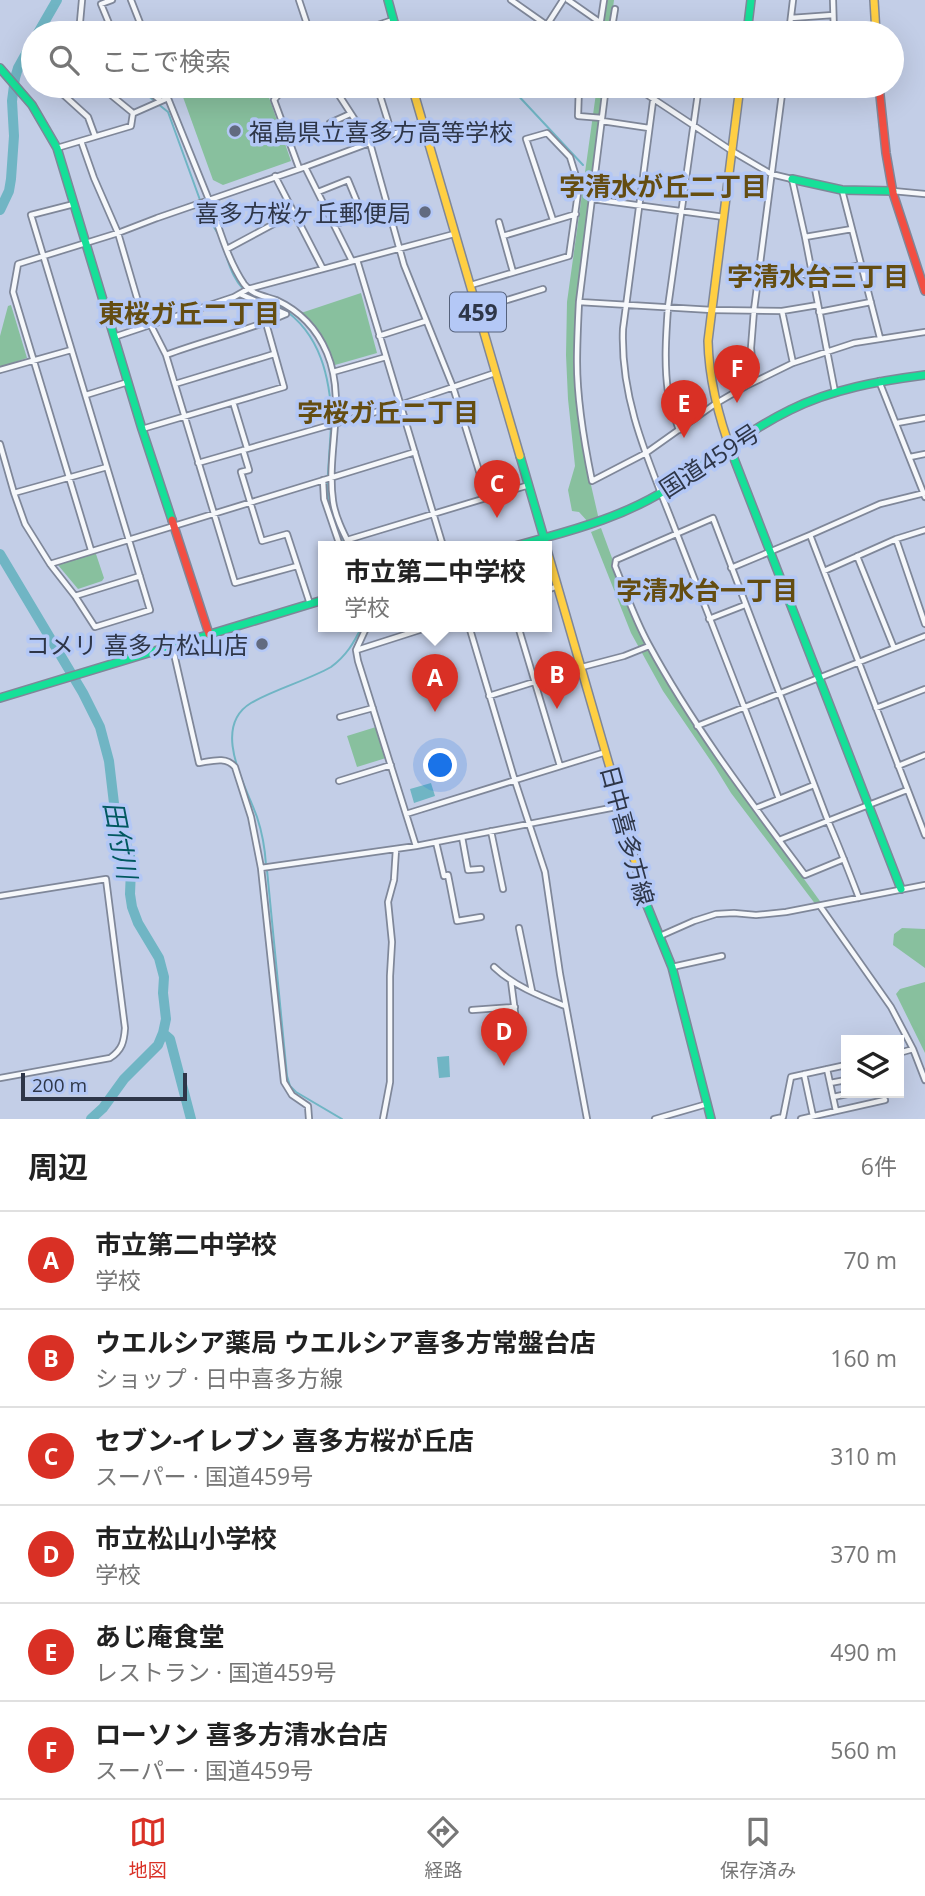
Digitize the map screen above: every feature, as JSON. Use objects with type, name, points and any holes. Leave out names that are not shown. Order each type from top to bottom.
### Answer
[{"type":"main road","points":[[388,0],[394,20]]},
{"type":"main road","points":[[748,21],[751,0]]},
{"type":"main road","points":[[874,0],[875,21]]},
{"type":"main road","points":[[0,68],[21,92]]},
{"type":"main road","points":[[26,98],[35,108],[57,148],[172,525],[209,634]]},
{"type":"main road","name":"459","points":[[415,98],[544,541]]},
{"type":"main road","points":[[739,98],[708,354],[715,404],[901,889]]},
{"type":"main road","points":[[879,98],[893,191],[925,291]]},
{"type":"main road","points":[[792,179],[842,190],[893,191]]},
{"type":"main road","name":"国道459号","points":[[552,542],[661,492],[729,445],[793,408],[835,392],[879,381],[925,375]]},
{"type":"main road","name":"日中喜多方線","points":[[552,567],[606,752],[646,903],[672,967],[711,1119]]},
{"type":"main road","points":[[0,698],[318,602]]},
{"type":"street","points":[[80,21],[82,0]]},
{"type":"street","points":[[108,21],[101,4],[112,0]]},
{"type":"street","points":[[131,0],[139,21]]},
{"type":"street","points":[[299,0],[306,21]]},
{"type":"street","points":[[511,0],[541,21]]},
{"type":"street","points":[[550,21],[565,0],[598,21]]},
{"type":"street","points":[[601,21],[604,0]]},
{"type":"street","points":[[791,21],[793,0]]},
{"type":"street","points":[[833,0],[833,21]]},
{"type":"street","points":[[613,21],[615,9]]},
{"type":"street","points":[[791,18],[833,15]]},
{"type":"street","points":[[67,98],[89,117],[95,136]]},
{"type":"street","points":[[115,98],[133,113]]},
{"type":"street","points":[[133,113],[168,98],[239,275],[248,289],[294,309],[321,340],[333,372],[336,390],[332,478],[335,510],[348,541]]},
{"type":"street","points":[[275,98],[302,168],[354,261],[386,356],[441,541]]},
{"type":"street","points":[[340,98],[370,143],[399,249],[453,387],[487,496]]},
{"type":"street","points":[[381,98],[392,134]]},
{"type":"street","points":[[579,98],[578,116],[649,128]]},
{"type":"street","points":[[605,98],[579,302],[576,364],[580,410],[592,481],[646,453],[715,404],[793,363],[827,351],[880,338],[925,332]]},
{"type":"street","points":[[678,430],[666,370],[668,307],[698,98]]},
{"type":"street","points":[[754,382],[751,348],[754,310],[781,98]]},
{"type":"street","points":[[779,799],[646,453],[631,409],[625,377],[622,345],[626,304],[653,99],[771,174],[792,179],[835,392]]},
{"type":"street","points":[[57,148],[131,126],[133,113]]},
{"type":"street","points":[[330,123],[350,114]]},
{"type":"street","points":[[91,550],[13,292],[18,264],[118,233],[422,123]]},
{"type":"street","points":[[470,285],[569,256],[579,186],[570,157],[547,133],[526,139],[553,220]]},
{"type":"street","points":[[81,141],[118,233],[135,293],[166,355],[235,583],[297,566]]},
{"type":"street","points":[[275,176],[323,269]]},
{"type":"street","points":[[317,192],[348,180],[362,214]]},
{"type":"street","points":[[842,190],[880,338]]},
{"type":"street","points":[[893,191],[925,194]]},
{"type":"street","points":[[592,199],[724,216]]},
{"type":"street","points":[[0,444],[25,524],[95,627],[150,610],[32,215],[75,203]]},
{"type":"street","points":[[227,249],[294,213]]},
{"type":"street","points":[[334,225],[362,214],[391,217]]},
{"type":"street","points":[[503,236],[576,214]]},
{"type":"street","points":[[499,222],[513,272]]},
{"type":"street","points":[[805,237],[852,229]]},
{"type":"street","points":[[114,337],[248,289],[454,234]]},
{"type":"street","points":[[758,273],[812,275],[861,265]]},
{"type":"street","points":[[477,309],[543,289]]},
{"type":"street","points":[[166,355],[286,314],[240,294]]},
{"type":"street","points":[[579,302],[712,310],[782,311],[818,305]]},
{"type":"street","points":[[819,312],[871,302]]},
{"type":"street","points":[[782,311],[793,363]]},
{"type":"street","points":[[379,335],[426,321]]},
{"type":"street","points":[[142,429],[284,387],[266,323]]},
{"type":"street","points":[[0,370],[71,350]]},
{"type":"street","points":[[175,384],[274,354]]},
{"type":"street","points":[[333,372],[386,356]]},
{"type":"street","points":[[198,463],[400,405],[496,373]]},
{"type":"street","points":[[732,568],[880,504],[925,495],[879,381]]},
{"type":"street","points":[[86,395],[128,382]]},
{"type":"street","points":[[233,402],[249,470],[241,472],[262,541],[287,534],[310,604]]},
{"type":"street","points":[[897,423],[925,418]]},
{"type":"street","points":[[50,564],[415,452]]},
{"type":"street","points":[[910,457],[925,454]]},
{"type":"street","points":[[14,493],[107,467]]},
{"type":"street","points":[[323,480],[326,509],[338,541]]},
{"type":"street","points":[[355,541],[433,513],[529,485]]},
{"type":"street","points":[[844,859],[805,875],[697,726],[649,646],[615,566],[616,560],[713,519],[814,785],[844,859],[859,898]]},
{"type":"street","points":[[824,571],[896,539],[925,530]]},
{"type":"street","points":[[810,535],[925,835]]},
{"type":"street","points":[[896,539],[925,624]]},
{"type":"street","points":[[857,556],[894,648]]},
{"type":"street","points":[[75,596],[140,576]]},
{"type":"street","points":[[552,588],[558,586]]},
{"type":"street","points":[[709,619],[745,605]]},
{"type":"street","points":[[364,632],[356,650],[416,846]]},
{"type":"street","points":[[356,650],[413,632]]},
{"type":"street","points":[[471,632],[545,872],[587,1119]]},
{"type":"street","points":[[520,632],[560,766]]},
{"type":"street","points":[[697,726],[925,636]]},
{"type":"street","points":[[172,645],[200,763],[227,760],[235,766],[251,817],[261,868],[284,1082],[292,1095],[308,1106],[309,1119]]},
{"type":"street","points":[[489,696],[649,646]]},
{"type":"street","points":[[876,708],[925,689]]},
{"type":"street","points":[[340,717],[373,708]]},
{"type":"street","points":[[406,814],[606,752]]},
{"type":"street","points":[[898,766],[925,755]]},
{"type":"street","points":[[339,781],[391,765]]},
{"type":"street","points":[[756,808],[814,785]]},
{"type":"street","points":[[779,840],[907,790]]},
{"type":"street","points":[[261,868],[416,846],[621,806]]},
{"type":"street","points":[[491,831],[503,889]]},
{"type":"street","points":[[462,837],[468,870],[481,869]]},
{"type":"street","points":[[436,842],[444,876],[448,876],[457,921],[481,917]]},
{"type":"street","points":[[383,1119],[390,1082],[392,942],[388,902],[394,880],[396,849]]},
{"type":"street","points":[[0,896],[106,879],[125,1039],[120,1050],[110,1058],[0,1078]]},
{"type":"street","points":[[660,936],[694,920],[725,912],[756,915],[820,906],[925,885]]},
{"type":"street","points":[[820,906],[891,1007],[913,1049],[925,1080]]},
{"type":"street","points":[[519,928],[532,992]]},
{"type":"street","points":[[672,967],[722,956]]},
{"type":"street","points":[[494,967],[532,992],[566,1006]]},
{"type":"street","points":[[511,980],[516,1020]]},
{"type":"street","points":[[472,1010],[514,1007]]},
{"type":"street","points":[[904,1052],[913,1049]]},
{"type":"street","points":[[774,1119],[786,1118],[791,1077],[841,1066]]},
{"type":"street","points":[[827,1069],[836,1111]]},
{"type":"street","points":[[804,1074],[813,1116]]},
{"type":"street","points":[[830,1083],[841,1081]]},
{"type":"street","points":[[833,1097],[841,1095]]},
{"type":"street","points":[[801,1119],[885,1100]]},
{"type":"street","points":[[655,1119],[707,1104]]},
{"type":"shaded area","points":[[607,0],[614,0],[611,21],[604,21]]},
{"type":"shaded area","name":"福島県立喜多方高等学校","points":[[183,98],[269,98],[291,161],[223,185],[213,180]]},
{"type":"shaded area","points":[[595,98],[602,98],[578,305],[580,418],[586,463],[599,520],[589,523],[579,512],[572,511],[568,490],[575,466],[568,399],[567,302]]},
{"type":"shaded area","points":[[361,293],[377,353],[335,365],[322,336],[301,313]]},
{"type":"shaded area","points":[[11,305],[27,358],[0,367],[0,336],[8,306]]},
{"type":"shaded area","points":[[601,528],[634,618],[692,723],[822,904],[816,905],[731,793],[663,691],[631,633],[591,532]]},
{"type":"shaded area","points":[[95,551],[104,578],[78,589],[58,565]]},
{"type":"shaded area","points":[[376,727],[386,758],[357,767],[347,736]]},
{"type":"shaded area","points":[[431,783],[435,796],[414,803],[410,789]]},
{"type":"shaded area","points":[[902,928],[925,929],[925,968],[893,945],[894,934]]},
{"type":"shaded area","points":[[925,982],[925,1053],[896,994],[900,989]]},
{"type":"shaded area","points":[[449,1056],[450,1077],[439,1078],[437,1057]]},
{"type":"waterway","name":"田付川","points":[[45,21],[57,0]]},
{"type":"waterway","name":"田付川","points":[[0,210],[9,191],[11,179],[14,136],[12,101],[15,78],[21,63]]},
{"type":"waterway","points":[[151,98],[168,112],[200,200]]},
{"type":"waterway","points":[[520,98],[583,165]]},
{"type":"waterway","points":[[201,206],[220,237]]},
{"type":"waterway","points":[[223,246],[241,287],[246,292],[282,308],[306,331],[326,373],[332,422]]},
{"type":"waterway","points":[[330,509],[327,488],[331,427]]},
{"type":"waterway","points":[[336,527],[342,541]]},
{"type":"waterway","name":"田付川","points":[[0,554],[83,693],[100,727],[109,761],[115,812],[130,855],[132,907],[138,923],[159,958],[164,977],[166,1019],[158,1045],[124,1079],[103,1108],[91,1119]]},
{"type":"waterway","points":[[266,865],[259,823],[234,757],[233,726],[239,713],[251,703],[331,667],[349,649],[359,632]]},
{"type":"waterway","points":[[267,870],[290,1086],[342,1119]]},
{"type":"waterway","points":[[163,1033],[170,1039],[191,1119]]},
{"type":"traffic: fast","points":[[388,0],[394,21]]},
{"type":"traffic: fast","points":[[748,21],[751,0]]},
{"type":"traffic: fast","points":[[0,68],[21,92]]},
{"type":"traffic: fast","points":[[26,98],[57,148],[172,520]]},
{"type":"traffic: fast","points":[[792,179],[842,190],[893,191]]},
{"type":"traffic: fast","points":[[520,456],[544,538],[603,520],[645,501],[676,484],[756,429],[806,403],[856,387],[925,375]]},
{"type":"traffic: fast","points":[[733,456],[901,889]]},
{"type":"traffic: fast","points":[[533,541],[544,538],[545,541]]},
{"type":"traffic: fast","points":[[0,698],[318,602]]},
{"type":"traffic: fast","points":[[637,870],[646,903],[672,967],[711,1119]]},
{"type":"traffic: slow","points":[[874,0],[875,21]]},
{"type":"traffic: slow","points":[[416,98],[520,456]]},
{"type":"traffic: slow","points":[[733,456],[716,400],[708,341],[738,98]]},
{"type":"traffic: slow","points":[[552,567],[637,870]]},
{"type":"traffic: jam","points":[[880,98],[893,193],[925,291]]},
{"type":"traffic: jam","points":[[172,520],[209,634]]},
{"type":"place","name":"福島県立喜多方高等学校","points":[[235,131]]},
{"type":"place","name":"喜多方桜ヶ丘郵便局","points":[[425,212]]},
{"type":"place","name":"ローソン 喜多方清水台店","points":[[737,403]]},
{"type":"place","name":"あじ庵食堂","points":[[684,438]]},
{"type":"place","name":"セブン-イレブン 喜多方桜が丘店","points":[[497,518]]},
{"type":"place","name":"コメリ 喜多方松山店","points":[[262,644]]},
{"type":"place","name":"ウエルシア薬局 ウエルシア喜多方常盤台店","points":[[557,709]]},
{"type":"place","name":"市立第二中学校","points":[[435,712]]},
{"type":"place","name":"市立松山小学校","points":[[504,1066]]},
{"type":"district","name":"字清水が丘二丁目","points":[[663,186]]},
{"type":"district","name":"字清水台三丁目","points":[[818,276]]},
{"type":"district","name":"東桜ガ丘二丁目","points":[[189,313]]},
{"type":"district","name":"字桜ガ丘二丁目","points":[[388,412]]},
{"type":"district","name":"字清水台一丁目","points":[[707,590]]}]
